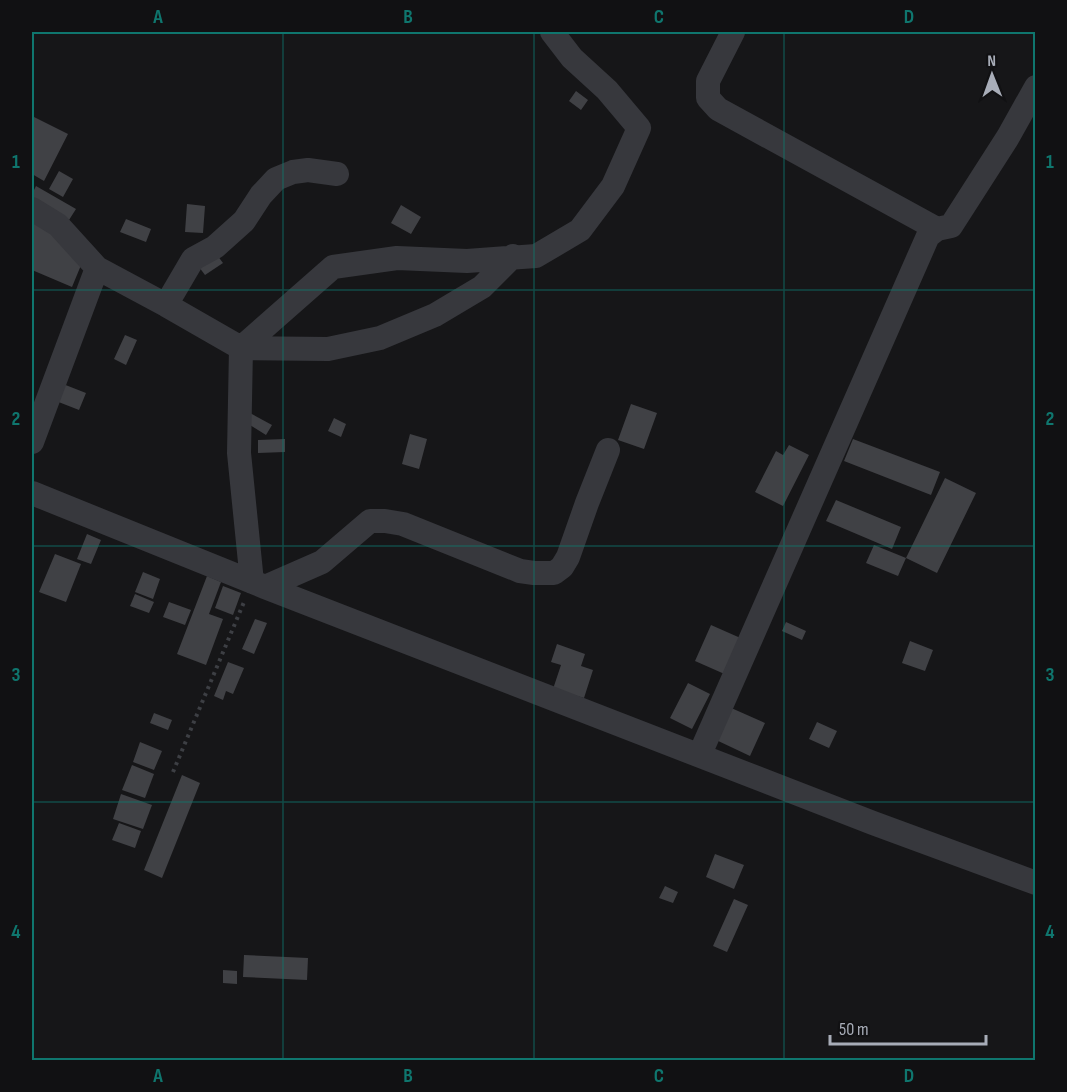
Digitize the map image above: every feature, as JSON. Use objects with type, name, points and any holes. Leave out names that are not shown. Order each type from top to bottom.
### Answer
[{"type":"street","points":[[259,584],[239,453],[241,348],[333,267],[397,258],[467,261],[536,256],[580,230],[613,186],[639,128],[607,90],[572,58],[552,32]]},
{"type":"street","points":[[733,32],[708,81],[708,98],[718,109],[937,229]]},
{"type":"street","points":[[700,754],[928,236],[937,229],[951,226],[1008,137],[1035,87]]},
{"type":"street","points":[[166,305],[193,260],[215,247],[244,221],[261,195],[276,179],[293,172],[308,170],[337,174]]},
{"type":"street","points":[[32,209],[58,225],[97,268],[241,348],[328,349],[380,338],[435,315],[482,287],[513,256]]},
{"type":"street","points":[[32,442],[97,268]]},
{"type":"street","points":[[259,584],[322,562],[370,521],[403,524],[520,571],[554,573],[562,567],[568,557],[608,450]]},
{"type":"street","points":[[32,493],[873,823],[1035,883]]},
{"type":"path","points":[[173,772],[259,584]]},
{"type":"building","points":[[576,91],[588,100],[581,110],[569,101]]},
{"type":"building","points":[[32,116],[68,134],[44,181],[32,174]]},
{"type":"building","points":[[59,171],[73,179],[63,197],[49,189]]},
{"type":"building","points":[[36,186],[76,209],[69,220],[32,199]]},
{"type":"building","points":[[187,204],[205,206],[203,233],[185,232]]},
{"type":"building","points":[[401,205],[421,217],[411,234],[391,223]]},
{"type":"building","points":[[34,219],[84,258],[72,287],[32,270],[32,224]]},
{"type":"building","points":[[126,219],[151,229],[146,242],[120,232]]},
{"type":"building","points":[[217,255],[223,263],[205,275],[199,267]]},
{"type":"building","points":[[125,335],[137,340],[126,365],[114,359]]},
{"type":"building","points":[[63,384],[86,393],[79,410],[56,401]]},
{"type":"building","points":[[631,404],[657,413],[644,449],[618,440]]},
{"type":"building","points":[[250,413],[272,425],[266,435],[245,422]]},
{"type":"building","points":[[334,418],[346,424],[341,437],[328,431]]},
{"type":"building","points":[[410,434],[427,439],[419,469],[402,464]]},
{"type":"building","points":[[285,439],[285,452],[258,453],[258,440]]},
{"type":"building","points":[[853,439],[940,472],[931,495],[844,461]]},
{"type":"building","points":[[789,445],[809,455],[783,506],[755,492],[776,451],[783,455]]},
{"type":"building","points":[[945,478],[976,493],[937,573],[906,558]]},
{"type":"building","points":[[836,500],[901,527],[892,549],[826,521]]},
{"type":"building","points":[[87,534],[101,540],[91,564],[77,559]]},
{"type":"building","points":[[874,545],[906,558],[898,576],[866,563]]},
{"type":"building","points":[[55,554],[81,564],[66,602],[39,592]]},
{"type":"building","points":[[143,572],[160,579],[153,599],[135,592]]},
{"type":"building","points":[[207,576],[221,582],[209,614],[223,619],[206,665],[177,654]]},
{"type":"building","points":[[223,586],[241,593],[233,615],[215,608]]},
{"type":"building","points":[[135,594],[154,602],[149,613],[130,606]]},
{"type":"building","points":[[169,602],[191,610],[185,625],[163,617]]},
{"type":"building","points":[[255,619],[267,623],[254,654],[242,649]]},
{"type":"building","points":[[786,622],[806,631],[802,640],[782,631]]},
{"type":"building","points":[[711,625],[745,640],[729,676],[695,661]]},
{"type":"building","points":[[910,641],[933,650],[925,671],[902,663]]},
{"type":"building","points":[[557,644],[585,654],[581,666],[593,670],[584,698],[553,689],[561,665],[551,662]]},
{"type":"building","points":[[228,662],[244,668],[233,694],[226,691],[223,700],[214,696]]},
{"type":"building","points":[[688,683],[710,694],[692,729],[670,718]]},
{"type":"building","points":[[729,707],[765,723],[750,756],[714,739]]},
{"type":"building","points":[[154,713],[172,720],[168,730],[150,723]]},
{"type":"building","points":[[817,722],[837,731],[829,748],[809,739]]},
{"type":"building","points":[[140,742],[162,751],[154,770],[133,762]]},
{"type":"building","points":[[132,765],[154,774],[145,798],[122,790]]},
{"type":"building","points":[[182,775],[200,783],[162,878],[144,870]]},
{"type":"building","points":[[121,794],[152,805],[143,829],[113,819]]},
{"type":"building","points":[[119,823],[141,831],[135,848],[112,840]]},
{"type":"building","points":[[715,854],[744,865],[734,889],[706,877]]},
{"type":"building","points":[[665,886],[678,892],[673,903],[659,898]]},
{"type":"building","points":[[734,899],[748,905],[727,952],[713,946]]},
{"type":"building","points":[[244,955],[308,958],[307,980],[243,977]]},
{"type":"building","points":[[223,970],[237,971],[237,984],[223,983]]}]
